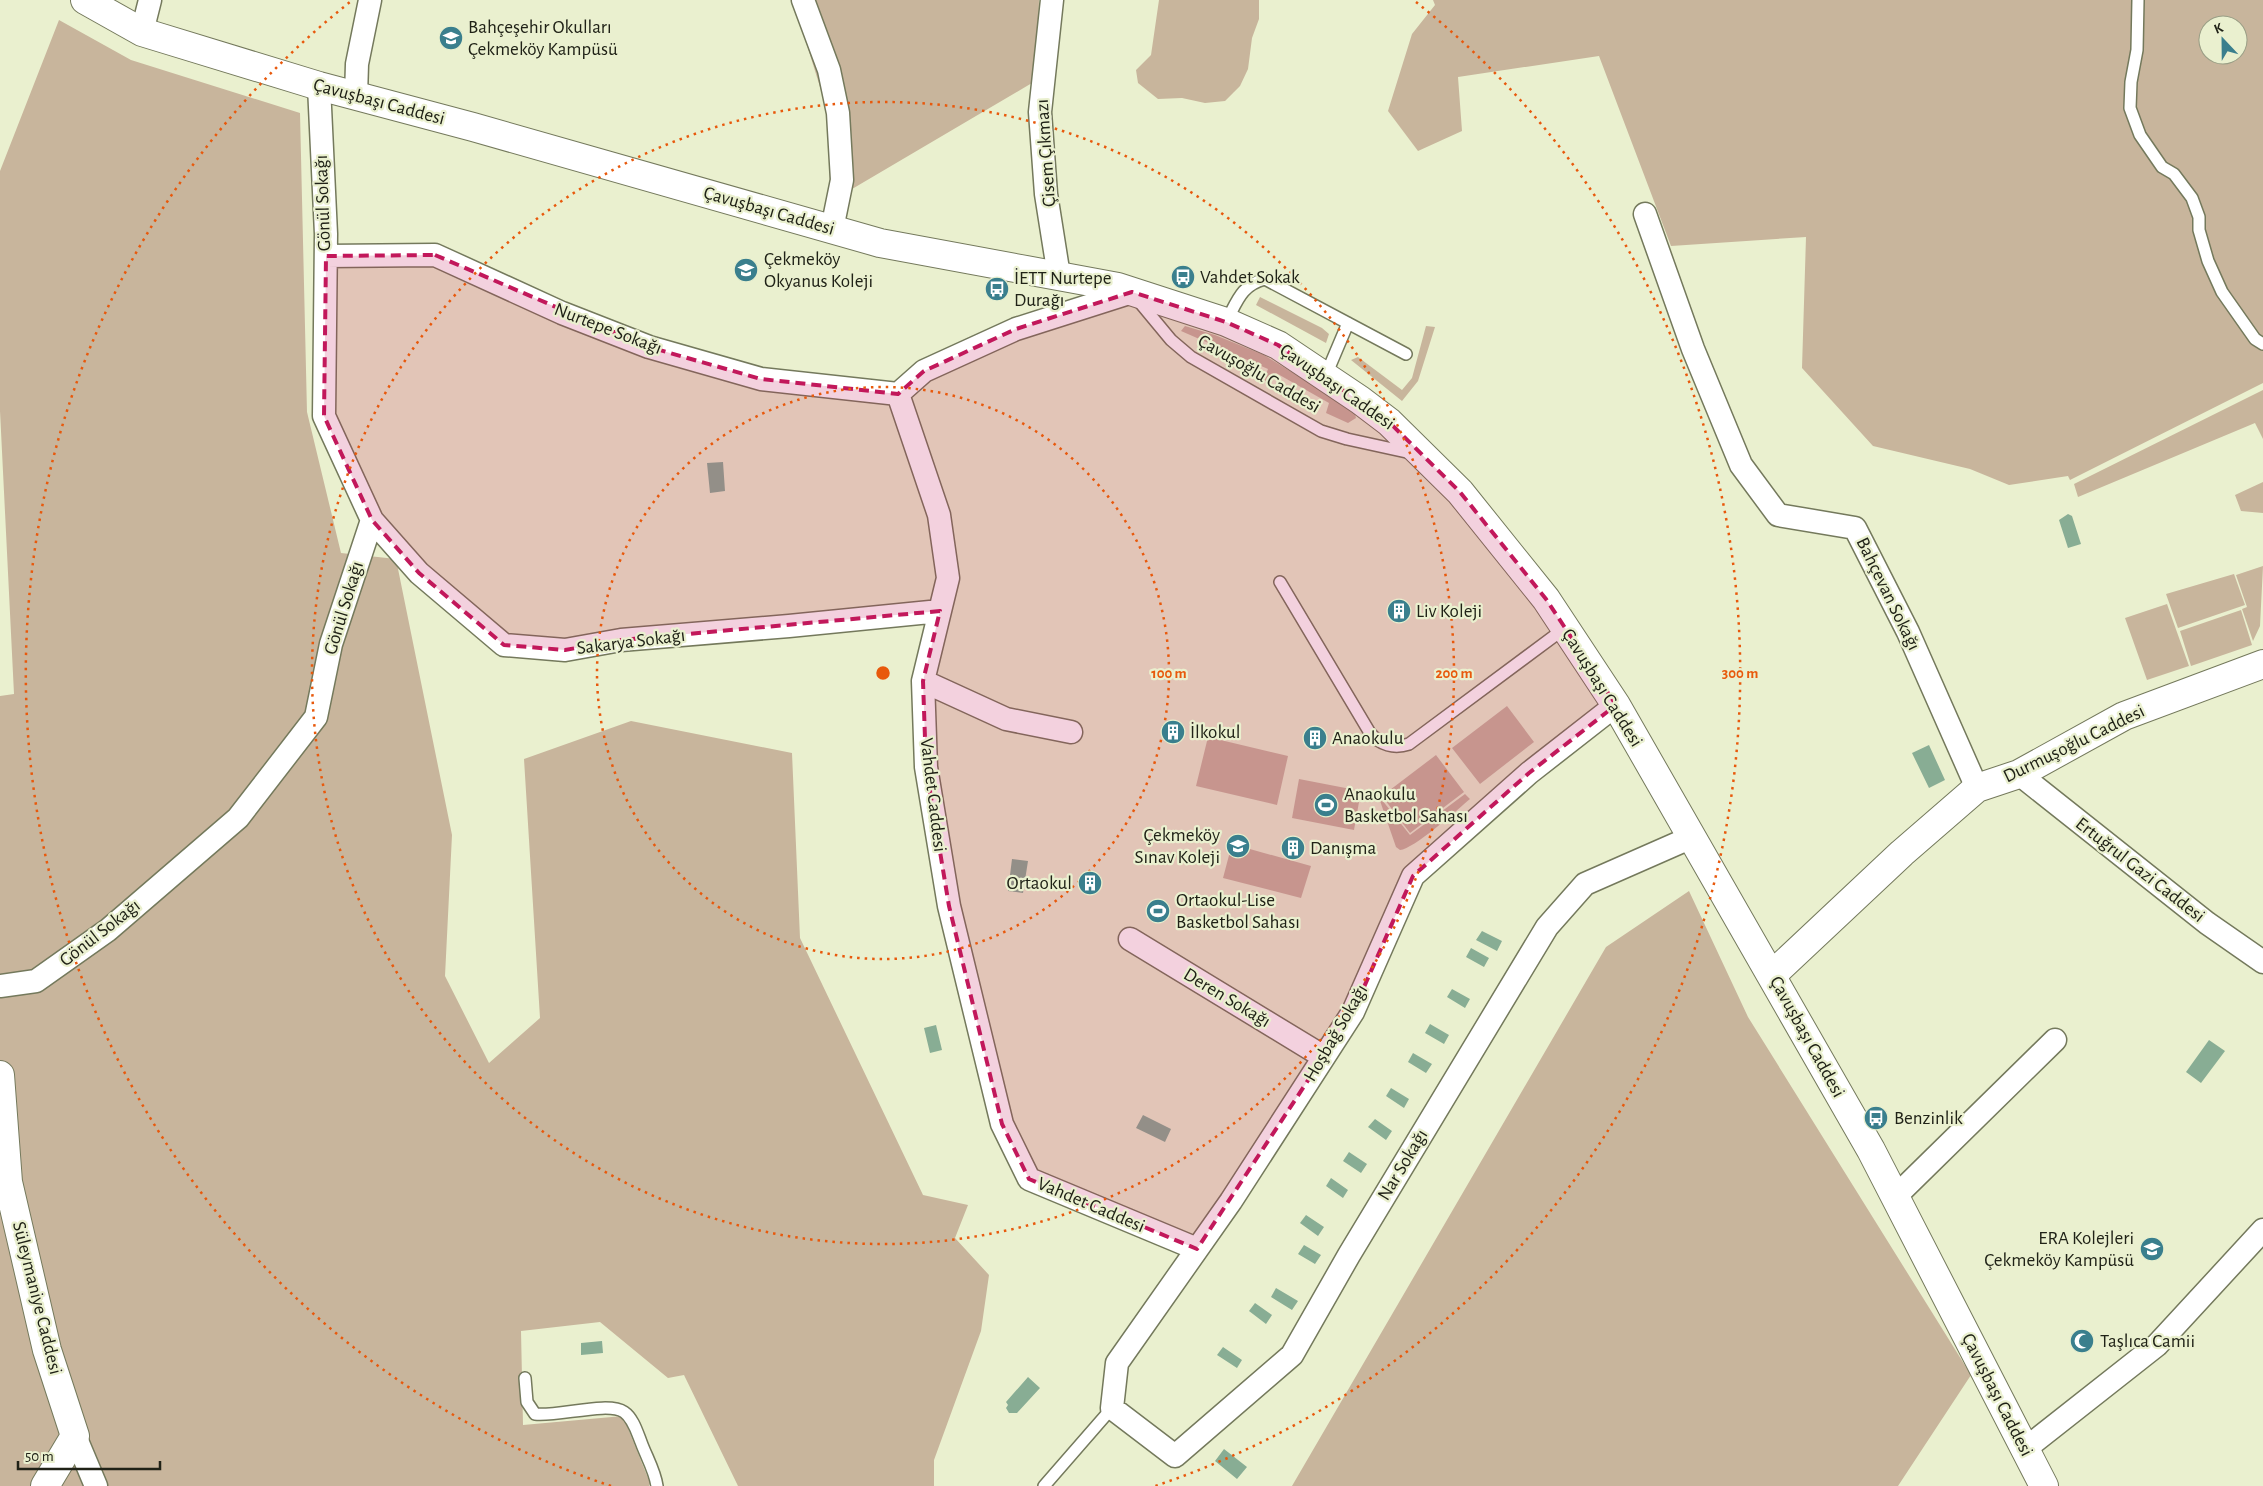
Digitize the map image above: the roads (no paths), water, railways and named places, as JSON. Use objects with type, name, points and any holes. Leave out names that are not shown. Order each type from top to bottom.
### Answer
[{"type":"main road","name":"Çavuşbaşı Caddesi","points":[[85,0],[142,32],[319,86],[473,127],[832,230],[880,243],[1118,287],[1226,322],[1278,345],[1326,375],[1389,422],[1460,492],[1546,599],[1616,705],[1772,975],[1895,1197],[2044,1486]]},
{"type":"main road","name":"Durmuşoğlu Caddesi","points":[[1772,975],[1902,853],[1977,788],[2019,774],[2124,716],[2263,664]]},
{"type":"main road","name":"Süleymaniye Caddesi","points":[[0,1075],[8,1182],[47,1350],[74,1436]]},
{"type":"main road","points":[[45,1486],[74,1436]]},
{"type":"street","points":[[142,32],[150,0]]},
{"type":"street","points":[[356,96],[357,64],[370,0]]},
{"type":"street","points":[[803,0],[829,70],[838,113],[842,180],[832,230]]},
{"type":"street","name":"Çisem Çıkmazı","points":[[1052,0],[1040,112],[1046,194],[1059,276]]},
{"type":"street","name":"Gönül Sokağı","points":[[0,986],[36,982],[108,930],[238,818],[316,717],[331,644],[372,520],[324,416],[326,256],[319,86]]},
{"type":"street","name":"Bahçevan Sokağı","points":[[1645,214],[1693,349],[1742,465],[1778,515],[1855,528],[1908,632],[1977,788]]},
{"type":"street","name":"Nurtepe Sokağı","points":[[326,256],[435,255],[562,313],[649,347],[761,379],[898,394]]},
{"type":"street","points":[[898,394],[924,371],[1016,329],[1132,292]]},
{"type":"street","name":"Vahdet Caddesi","points":[[898,394],[939,514],[948,578],[923,680],[926,767],[949,906],[1002,1124],[1029,1179],[1197,1249]]},
{"type":"street","name":"Sakarya Sokağı","points":[[372,520],[419,573],[504,645],[565,650],[622,640],[940,611]]},
{"type":"street","points":[[923,680],[1006,719],[1071,732]]},
{"type":"street","name":"Hoşbağ Sokağı","points":[[1112,1408],[1117,1363],[1231,1201],[1353,1012],[1413,876],[1529,773],[1616,705]]},
{"type":"street","name":"Ertuğrul Gazi Caddesi","points":[[2019,774],[2207,923],[2263,962]]},
{"type":"street","name":"Nar Sokağı","points":[[1112,1408],[1175,1456],[1292,1355],[1349,1255],[1547,927],[1585,884],[1692,837]]},
{"type":"street","name":"Deren Sokağı","points":[[1130,940],[1324,1057]]},
{"type":"street","points":[[1895,1197],[2055,1040]]},
{"type":"street","points":[[2025,1449],[2157,1345],[2263,1230]]},
{"type":"street","name":"Süleymaniye Caddesi","points":[[74,1436],[96,1486]]},
{"type":"lane","points":[[2138,0],[2137,50],[2131,82],[2130,108],[2140,135],[2162,167],[2174,174],[2192,198],[2199,217],[2199,230],[2208,261],[2222,292],[2255,338],[2263,344]]},
{"type":"lane","points":[[1226,322],[1244,289],[1254,281],[1265,279],[1406,354]]},
{"type":"lane","name":"Çavuşoğlu Caddesi","points":[[1132,292],[1171,340],[1191,357],[1322,431],[1347,439],[1422,455]]},
{"type":"lane","points":[[1326,375],[1348,322]]},
{"type":"lane","points":[[1280,582],[1370,732],[1375,739],[1389,746],[1409,744],[1565,628]]},
{"type":"lane","points":[[525,1378],[527,1402],[535,1414],[546,1416],[604,1408],[625,1412],[633,1424],[657,1486]]},
{"type":"lane","points":[[1044,1486],[1112,1408]]},
{"type":"place","name":"Bahçeşehir Okulları Çekmeköy Kampüsü","points":[[451,38]]},
{"type":"place","name":"Çekmeköy Okyanus Koleji","points":[[746,270]]},
{"type":"place","name":"Vahdet Sokak","points":[[1183,277]]},
{"type":"place","name":"İETT Nurtepe Durağı","points":[[997,289]]},
{"type":"place","name":"Liv Koleji","points":[[1399,611]]},
{"type":"place","name":"İlkokul","points":[[1173,732]]},
{"type":"place","name":"Anaokulu","points":[[1315,738]]},
{"type":"place","name":"Anaokulu Basketbol Sahası","points":[[1326,805]]},
{"type":"place","name":"Çekmeköy Sınav Koleji","points":[[1238,846]]},
{"type":"place","name":"Danışma","points":[[1293,848]]},
{"type":"place","name":"Ortaokul","points":[[1090,883]]},
{"type":"place","name":"Ortaokul-Lise Basketbol Sahası","points":[[1158,911]]},
{"type":"place","name":"Benzinlik","points":[[1876,1118]]},
{"type":"place","name":"ERA Kolejleri Çekmeköy Kampüsü","points":[[2152,1249]]},
{"type":"place","name":"Taşlıca Camii","points":[[2082,1341]]}]
